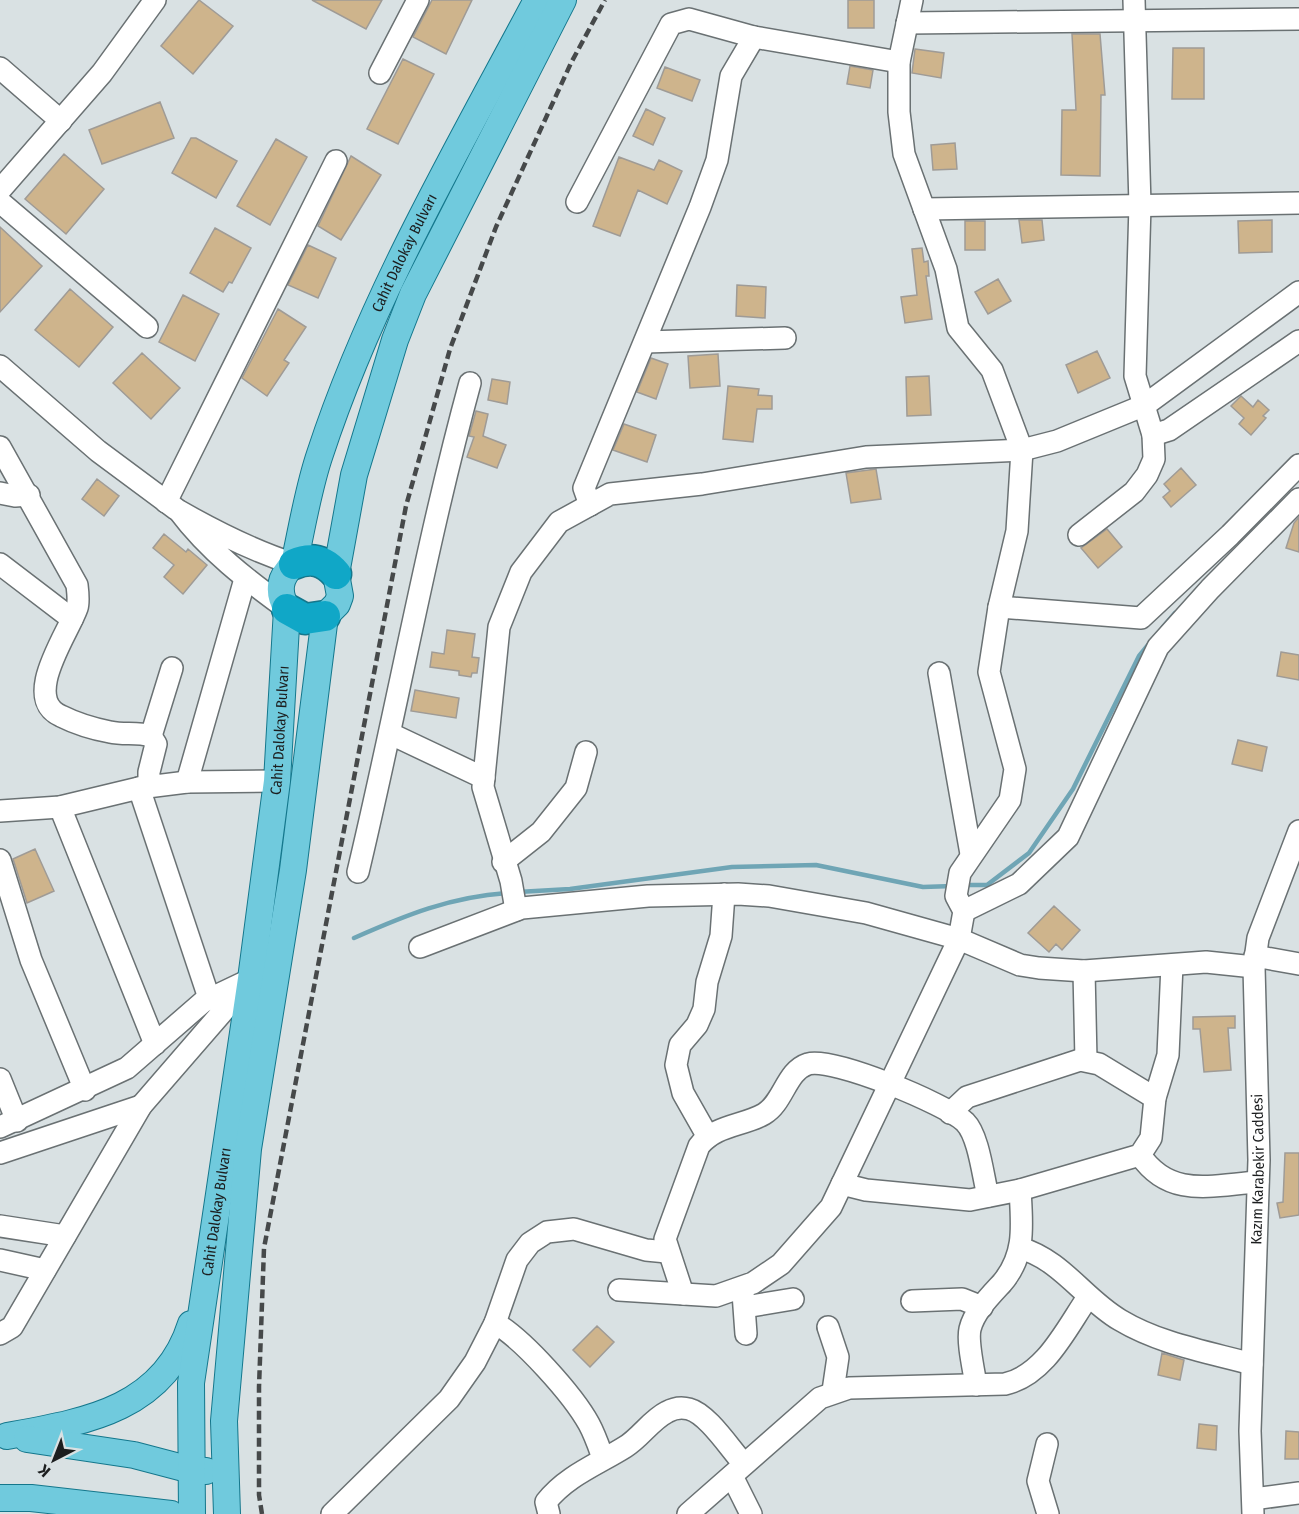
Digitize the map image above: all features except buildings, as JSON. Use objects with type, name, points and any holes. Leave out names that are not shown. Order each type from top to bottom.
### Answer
[{"type":"highway","points":[[294,564],[312,559],[321,561],[336,574]]},
{"type":"highway","points":[[287,609],[305,619],[325,616]]},
{"type":"main road","name":"Cahit Dalokay Bulvarı","points":[[192,1514],[191,1383],[252,979],[277,781],[287,609],[280,586],[282,577],[294,564],[319,455],[359,353],[425,211],[537,0]]},
{"type":"main road","name":"Cahit Dalokay Bulvarı","points":[[224,1514],[224,1411],[248,1149],[293,870],[325,616],[337,604],[340,596],[336,574],[354,475],[395,340],[413,294],[562,0]]},
{"type":"main road","points":[[4,1436],[83,1422],[123,1407],[146,1390],[167,1369],[186,1338],[206,1275]]},
{"type":"main road","points":[[4,1436],[135,1455],[191,1470],[225,1471]]},
{"type":"main road","points":[[0,1498],[31,1498],[171,1514]]},
{"type":"main road","points":[[31,1498],[61,1514]]},
{"type":"street","points":[[0,190],[102,73],[155,0]]},
{"type":"street","points":[[380,74],[418,0]]},
{"type":"street","points":[[744,1297],[782,1264],[831,1207],[959,939],[960,873],[1010,800],[1015,768],[990,672],[999,607],[1017,531],[1022,450],[992,370],[965,340],[958,328],[946,269],[904,154],[898,112],[899,62],[912,0]]},
{"type":"street","points":[[907,23],[1134,10],[1299,19]]},
{"type":"street","points":[[1079,535],[1141,484],[1154,459],[1153,435],[1135,376],[1140,205],[1134,10]]},
{"type":"street","points":[[577,202],[671,24],[689,19],[754,37],[899,62]]},
{"type":"street","points":[[590,505],[584,488],[717,160],[731,76],[754,37]]},
{"type":"street","points":[[0,68],[61,121]]},
{"type":"street","points":[[172,506],[336,161]]},
{"type":"street","points":[[0,202],[147,327]]},
{"type":"street","points":[[924,209],[1299,203]]},
{"type":"street","points":[[511,888],[483,787],[499,627],[521,572],[559,522],[610,494],[702,484],[866,457],[1022,450],[1057,441],[1145,405],[1299,292]]},
{"type":"street","points":[[645,342],[785,338]]},
{"type":"street","points":[[1153,435],[1169,430],[1299,341]]},
{"type":"street","points":[[0,366],[98,451],[172,506],[233,540],[294,564]]},
{"type":"street","points":[[358,872],[391,734],[416,605],[470,383]]},
{"type":"street","points":[[0,447],[78,585],[78,607],[51,664],[44,691],[46,702],[53,712],[110,732],[140,733],[151,736],[156,744],[144,787],[209,998]]},
{"type":"street","points":[[999,607],[1141,618],[1230,535],[1299,465]]},
{"type":"street","points":[[0,493],[29,495]]},
{"type":"street","points":[[960,903],[1019,884],[1068,837],[1158,647],[1299,499]]},
{"type":"street","points":[[172,506],[199,538],[245,579],[287,609]]},
{"type":"street","points":[[0,564],[72,619]]},
{"type":"street","points":[[187,782],[245,579]]},
{"type":"street","points":[[151,736],[172,669]]},
{"type":"street","points":[[939,673],[971,854]]},
{"type":"street","points":[[391,734],[484,778]]},
{"type":"street","points":[[420,947],[511,888],[542,832],[576,788],[586,752]]},
{"type":"street","points":[[0,811],[60,807],[144,787],[187,782],[277,781]]},
{"type":"street","points":[[60,807],[154,1044]]},
{"type":"street","name":"Kazım Karabekir Caddesi","points":[[1253,1507],[1250,1431],[1258,1182],[1255,961],[1258,938],[1299,831]]},
{"type":"street","points":[[0,860],[31,960],[85,1090]]},
{"type":"street","points":[[511,888],[648,896],[724,894],[769,896],[822,904],[959,939],[1020,965],[1084,971],[1206,962],[1255,961],[1299,964]]},
{"type":"street","points":[[708,1137],[683,1093],[676,1065],[680,1045],[697,1025],[704,1009],[707,982],[721,936],[724,894]]},
{"type":"street","points":[[842,1184],[866,1190],[970,1200],[1020,1190],[1140,1155],[1151,1138],[1155,1098],[1168,1055],[1172,965]]},
{"type":"street","points":[[1084,971],[1086,1060]]},
{"type":"street","points":[[0,1079],[9,1124],[85,1090],[127,1068],[209,998],[252,979]]},
{"type":"street","points":[[0,1334],[12,1327],[141,1106],[252,979]]},
{"type":"street","points":[[950,1113],[967,1097],[1075,1061],[1086,1060],[1099,1064],[1155,1098]]},
{"type":"street","points":[[683,1294],[667,1252],[665,1239],[696,1151],[708,1137],[766,1113],[782,1096],[794,1075],[811,1063],[829,1065],[889,1082],[965,1122],[974,1136],[988,1196]]},
{"type":"street","points":[[0,1153],[141,1106]]},
{"type":"street","points":[[1140,1155],[1155,1174],[1178,1184],[1197,1186],[1258,1182]]},
{"type":"street","points":[[976,1384],[970,1330],[982,1307],[1009,1274],[1020,1248],[1023,1229],[1020,1190]]},
{"type":"street","points":[[0,1226],[65,1236]]},
{"type":"street","points":[[332,1514],[449,1399],[475,1362],[495,1323],[517,1260],[530,1243],[547,1232],[574,1229],[646,1250],[667,1252]]},
{"type":"street","points":[[1020,1248],[1039,1253],[1073,1279],[1088,1297],[1122,1321],[1176,1344],[1252,1364]]},
{"type":"street","points":[[0,1260],[45,1270]]},
{"type":"street","points":[[619,1290],[793,1299]]},
{"type":"street","points":[[744,1297],[746,1334]]},
{"type":"street","points":[[688,1514],[820,1398],[833,1391],[849,1388],[1005,1384],[1032,1372],[1088,1297]]},
{"type":"street","points":[[912,1301],[962,1299],[982,1307]]},
{"type":"street","points":[[495,1323],[513,1334],[567,1395],[588,1422],[603,1458]]},
{"type":"street","points":[[828,1327],[837,1357],[833,1391]]},
{"type":"street","points":[[549,1514],[546,1502],[581,1472],[626,1446],[663,1414],[684,1408],[704,1416],[738,1470],[751,1514]]},
{"type":"street","points":[[1047,1444],[1038,1481],[1048,1514]]},
{"type":"street","points":[[1253,1507],[1299,1493]]},
{"type":"waterway","points":[[1163,627],[1175,613]]},
{"type":"waterway","points":[[964,885],[987,885],[1029,853],[1073,789],[1139,656],[1148,645]]},
{"type":"waterway","points":[[518,892],[570,889],[732,867],[816,865],[923,887],[953,886]]},
{"type":"waterway","points":[[354,938],[429,908],[466,898],[507,893]]},
{"type":"railway","points":[[262,1514],[259,1495],[259,1387],[264,1248],[406,506],[450,349],[496,227],[571,63],[605,0]]}]
